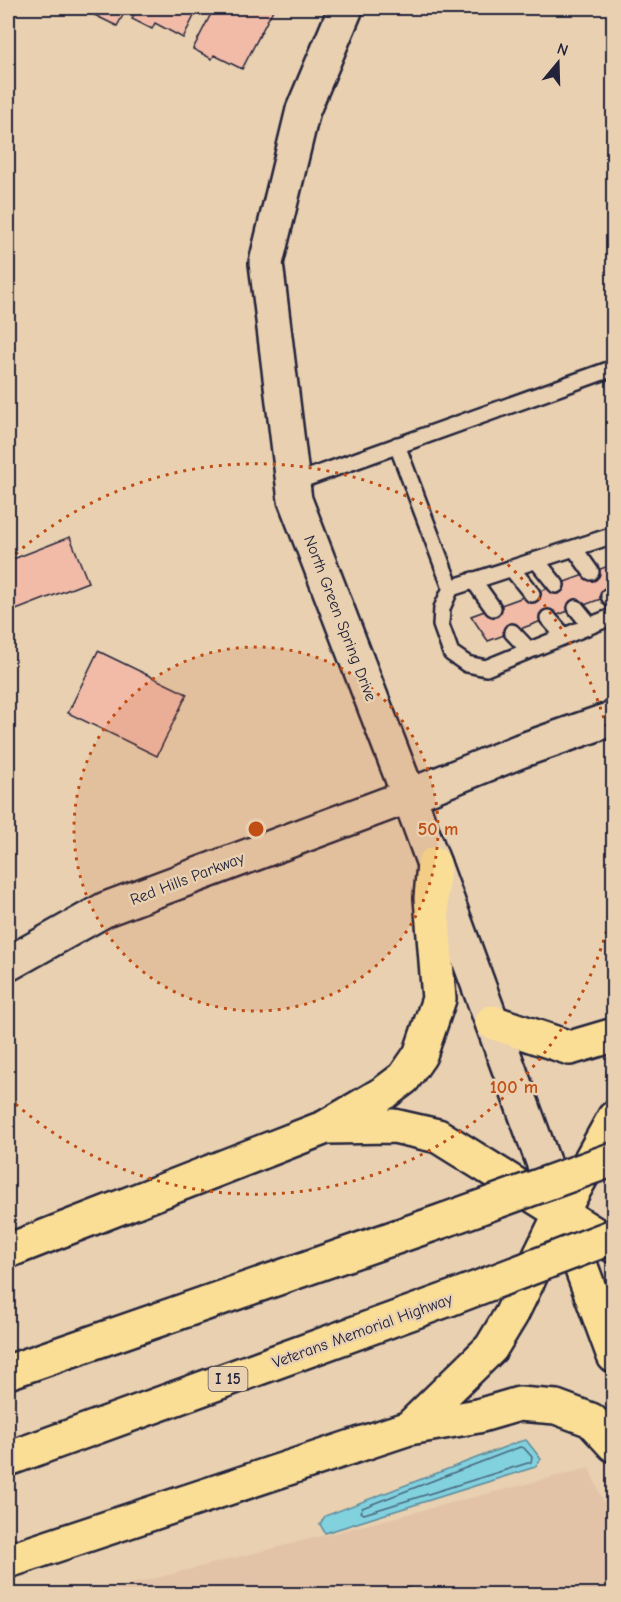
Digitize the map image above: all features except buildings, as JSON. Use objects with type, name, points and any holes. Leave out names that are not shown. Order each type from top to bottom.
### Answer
[{"type":"main road","name":"North Green Spring Drive","points":[[345,8],[303,110],[266,263],[295,500],[409,796],[561,1213]]},
{"type":"main road","name":"Red Hills Parkway","points":[[8,964],[106,909],[409,796],[520,751],[614,718]]},
{"type":"main road","points":[[8,1251],[326,1128],[384,1093],[404,1078],[420,1055],[439,999],[432,898],[434,864]]},
{"type":"main road","points":[[492,1022],[570,1048],[614,1035]]},
{"type":"main road","points":[[409,1428],[491,1348],[511,1315],[561,1213],[614,1118]]},
{"type":"main road","points":[[326,1128],[394,1126],[438,1136],[614,1246]]},
{"type":"main road","points":[[8,1372],[614,1159]]},
{"type":"main road","points":[[561,1213],[614,1356]]},
{"type":"main road","name":"Veterans Memorial Highway","points":[[8,1459],[449,1299],[614,1236]]},
{"type":"main road","points":[[8,1561],[409,1428],[478,1416],[519,1404],[556,1407],[591,1420],[614,1445]]},
{"type":"lane","points":[[293,483],[614,368]]},
{"type":"lane","points":[[397,445],[451,588],[442,608],[441,625],[451,653],[467,664],[486,668],[614,616]]},
{"type":"lane","points":[[451,588],[574,548],[612,539]]},
{"type":"lane","points":[[574,548],[591,572]]},
{"type":"lane","points":[[536,560],[556,585]]},
{"type":"lane","points":[[511,568],[532,594]]},
{"type":"lane","points":[[473,580],[494,608]]},
{"type":"lane","points":[[576,608],[590,626]]},
{"type":"lane","points":[[548,618],[564,636]]},
{"type":"lane","points":[[512,632],[529,650]]},
{"type":"shaded area","points":[[589,1468],[613,1523],[613,1594],[93,1594]]},
{"type":"water","points":[[526,1440],[541,1459],[535,1467],[325,1533],[320,1524],[325,1516]]}]
